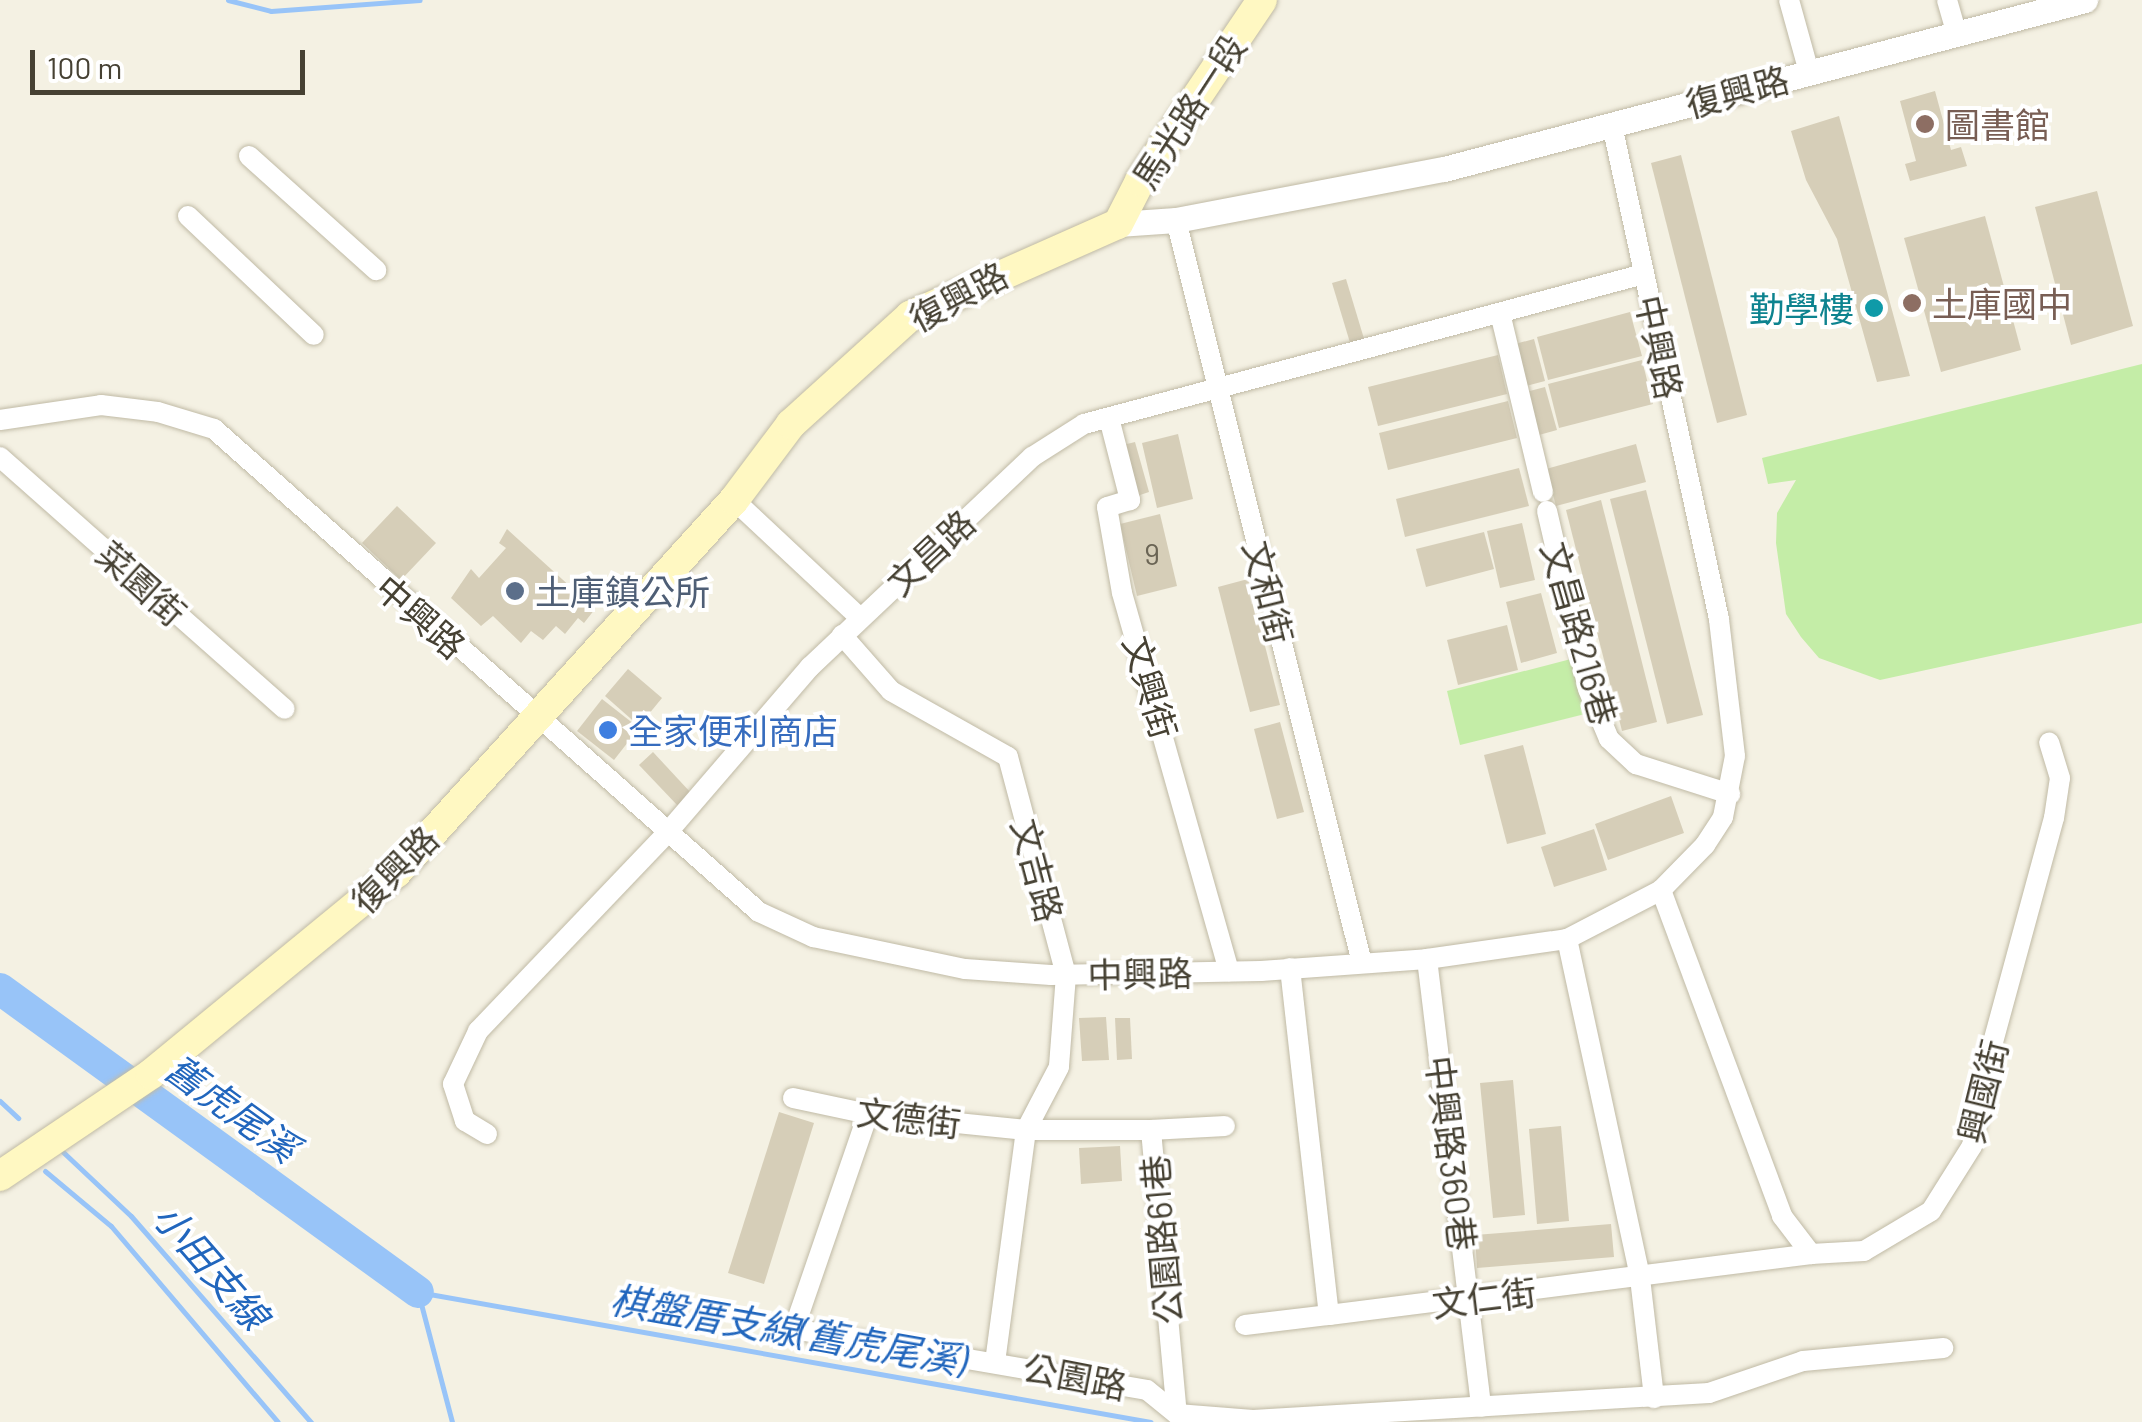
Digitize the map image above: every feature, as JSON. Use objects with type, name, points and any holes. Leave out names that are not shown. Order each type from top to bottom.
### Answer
[{"type":"main road","name":"馬光路一段","points":[[1118,224],[1140,181],[1262,0]]},
{"type":"main road","name":"復興路","points":[[0,1176],[151,1074],[396,874],[542,718],[734,500],[790,424],[910,316],[1118,224]]},
{"type":"street","points":[[1789,0],[1809,72]]},
{"type":"street","points":[[1947,0],[1957,34]]},
{"type":"street","name":"復興路","points":[[1118,224],[1176,220],[1444,169],[2084,0]]},
{"type":"street","name":"中興路","points":[[0,420],[100,405],[158,412],[214,429],[759,912],[813,937],[965,969],[1066,975],[1229,971],[1427,959],[1567,939],[1662,890],[1705,846],[1730,794],[1734,703],[1612,125]]},
{"type":"street","points":[[249,156],[376,270]]},
{"type":"street","points":[[188,216],[314,335]]},
{"type":"street","name":"文和街","points":[[1176,220],[1362,963]]},
{"type":"street","name":"文昌路","points":[[487,1134],[466,1122],[453,1084],[478,1031],[668,832],[842,635],[1032,457],[1084,424],[1644,274]]},
{"type":"street","name":"文昌路216巷","points":[[1500,313],[1588,689],[1609,740],[1636,764],[1730,794]]},
{"type":"street","name":"文興街","points":[[1109,418],[1130,500],[1107,507],[1122,592],[1229,971]]},
{"type":"street","name":"菜園街","points":[[0,457],[285,709]]},
{"type":"street","points":[[734,500],[860,618]]},
{"type":"street","name":"文吉路","points":[[842,635],[892,691],[1008,757],[1066,975],[1059,1067],[1026,1130],[994,1360]]},
{"type":"street","name":"興國街","points":[[1640,1278],[1811,1254],[1864,1251],[1931,1211],[1972,1146],[1989,1057],[2054,818],[2060,778],[2049,744]]},
{"type":"street","points":[[1662,890],[1782,1216],[1811,1254]]},
{"type":"street","points":[[1567,939],[1640,1278],[1654,1398]]},
{"type":"street","name":"中興路360巷","points":[[1427,959],[1472,1299],[1481,1407]]},
{"type":"street","points":[[1290,968],[1329,1315]]},
{"type":"street","name":"文德街","points":[[794,1098],[868,1114],[1026,1130]]},
{"type":"street","name":"公園路","points":[[868,1114],[794,1330],[994,1360],[1147,1390],[1177,1414],[1253,1420],[1710,1393],[1803,1361],[1943,1348]]},
{"type":"street","points":[[1151,1130],[1225,1126]]},
{"type":"street","name":"公園路61巷","points":[[1026,1130],[1151,1130],[1177,1414]]},
{"type":"street","name":"文仁街","points":[[1245,1325],[1640,1278]]},
{"type":"green space","points":[[2142,364],[2142,623],[1880,680],[1819,658],[1801,637],[1786,614],[1776,543],[1777,513],[1796,480],[1768,484],[1762,458]]},
{"type":"green space","points":[[1571,659],[1585,714],[1460,745],[1447,691]]},
{"type":"building","name":"圖書館","points":[[1935,91],[1951,150],[1961,147],[1967,166],[1910,181],[1905,164],[1916,161],[1900,101]]},
{"type":"building","name":"勤學樓","points":[[1839,116],[1910,376],[1877,382],[1837,239],[1806,180],[1791,131]]},
{"type":"building","points":[[1681,155],[1747,415],[1717,423],[1651,163]]},
{"type":"building","points":[[2097,191],[2133,326],[2071,345],[2035,207]]},
{"type":"building","points":[[1985,216],[2021,350],[1941,372],[1904,238]]},
{"type":"building","points":[[1346,279],[1365,342],[1351,346],[1332,283]]},
{"type":"building","points":[[1630,312],[1642,356],[1548,380],[1537,337]]},
{"type":"building","points":[[1534,339],[1545,381],[1526,386],[1515,344]]},
{"type":"building","points":[[1498,355],[1507,394],[1378,426],[1368,387]]},
{"type":"building","points":[[1642,360],[1653,404],[1559,428],[1548,384]]},
{"type":"building","points":[[1545,387],[1557,430],[1539,435],[1526,392]]},
{"type":"building","points":[[1508,401],[1517,438],[1388,470],[1379,433]]},
{"type":"building","points":[[1178,434],[1193,499],[1157,508],[1142,443]]},
{"type":"building","points":[[1135,442],[1149,492],[1137,496],[1123,445]]},
{"type":"building","points":[[1636,444],[1646,482],[1556,506],[1546,469]]},
{"type":"building","points":[[1519,468],[1529,506],[1405,537],[1396,499]]},
{"type":"building","points":[[1646,490],[1703,715],[1667,724],[1610,499]]},
{"type":"building","points":[[1601,500],[1657,722],[1622,731],[1566,510]]},
{"type":"building","points":[[397,506],[436,543],[401,580],[362,543]]},
{"type":"building","points":[[1160,514],[1177,586],[1137,596],[1120,524]]},
{"type":"building","points":[[1522,523],[1535,580],[1500,588],[1487,531]]},
{"type":"building","name":"土庫鎮公所","points":[[507,529],[595,609],[584,623],[578,618],[565,634],[556,626],[543,640],[531,631],[521,643],[493,616],[481,626],[451,598],[471,569],[479,578],[506,548],[499,543]]},
{"type":"building","points":[[1484,532],[1494,569],[1426,587],[1416,549]]},
{"type":"building","points":[[1248,579],[1280,705],[1250,712],[1218,587]]},
{"type":"building","points":[[1541,593],[1557,653],[1521,663],[1506,602]]},
{"type":"building","points":[[1507,625],[1518,670],[1458,685],[1447,640]]},
{"type":"building","points":[[628,669],[662,698],[639,726],[605,696]]},
{"type":"building","name":"全家便利商店","points":[[602,699],[639,728],[614,760],[577,731]]},
{"type":"building","points":[[1280,722],[1304,812],[1277,819],[1254,729]]},
{"type":"building","points":[[1523,745],[1546,834],[1507,844],[1484,755]]},
{"type":"building","points":[[653,752],[692,794],[678,806],[639,765]]},
{"type":"building","points":[[1671,796],[1684,833],[1608,860],[1595,824]]},
{"type":"building","points":[[1594,829],[1607,870],[1554,887],[1541,847]]},
{"type":"building","points":[[1106,1017],[1109,1060],[1082,1061],[1079,1018]]},
{"type":"building","points":[[1115,1018],[1130,1018],[1132,1059],[1117,1060]]},
{"type":"building","points":[[1513,1080],[1525,1215],[1493,1218],[1480,1083]]},
{"type":"building","points":[[779,1112],[814,1123],[764,1284],[728,1273]]},
{"type":"building","points":[[1561,1126],[1569,1221],[1537,1224],[1529,1129]]},
{"type":"building","points":[[1120,1146],[1122,1181],[1081,1184],[1079,1148]]},
{"type":"building","points":[[1611,1224],[1614,1257],[1477,1268],[1475,1235]]},
{"type":"waterway","points":[[228,0],[271,11],[420,0]]},
{"type":"waterway","name":"舊虎尾溪","points":[[0,989],[418,1292]]},
{"type":"waterway","name":"小田支線","points":[[0,1101],[18,1118]]},
{"type":"waterway","name":"小田支線","points":[[63,1152],[131,1216],[311,1422]]},
{"type":"waterway","points":[[45,1171],[111,1226],[278,1422]]},
{"type":"waterway","name":"棋盤厝支線(舊虎尾溪)","points":[[452,1422],[418,1292],[1151,1422]]},
{"type":"place","name":"圖書館","points":[[1925,124]]},
{"type":"place","name":"土庫國中","points":[[1912,303]]},
{"type":"place","name":"勤學樓","points":[[1874,308]]},
{"type":"place","name":"土庫鎮公所","points":[[515,591]]},
{"type":"place","name":"全家便利商店","points":[[608,730]]}]
